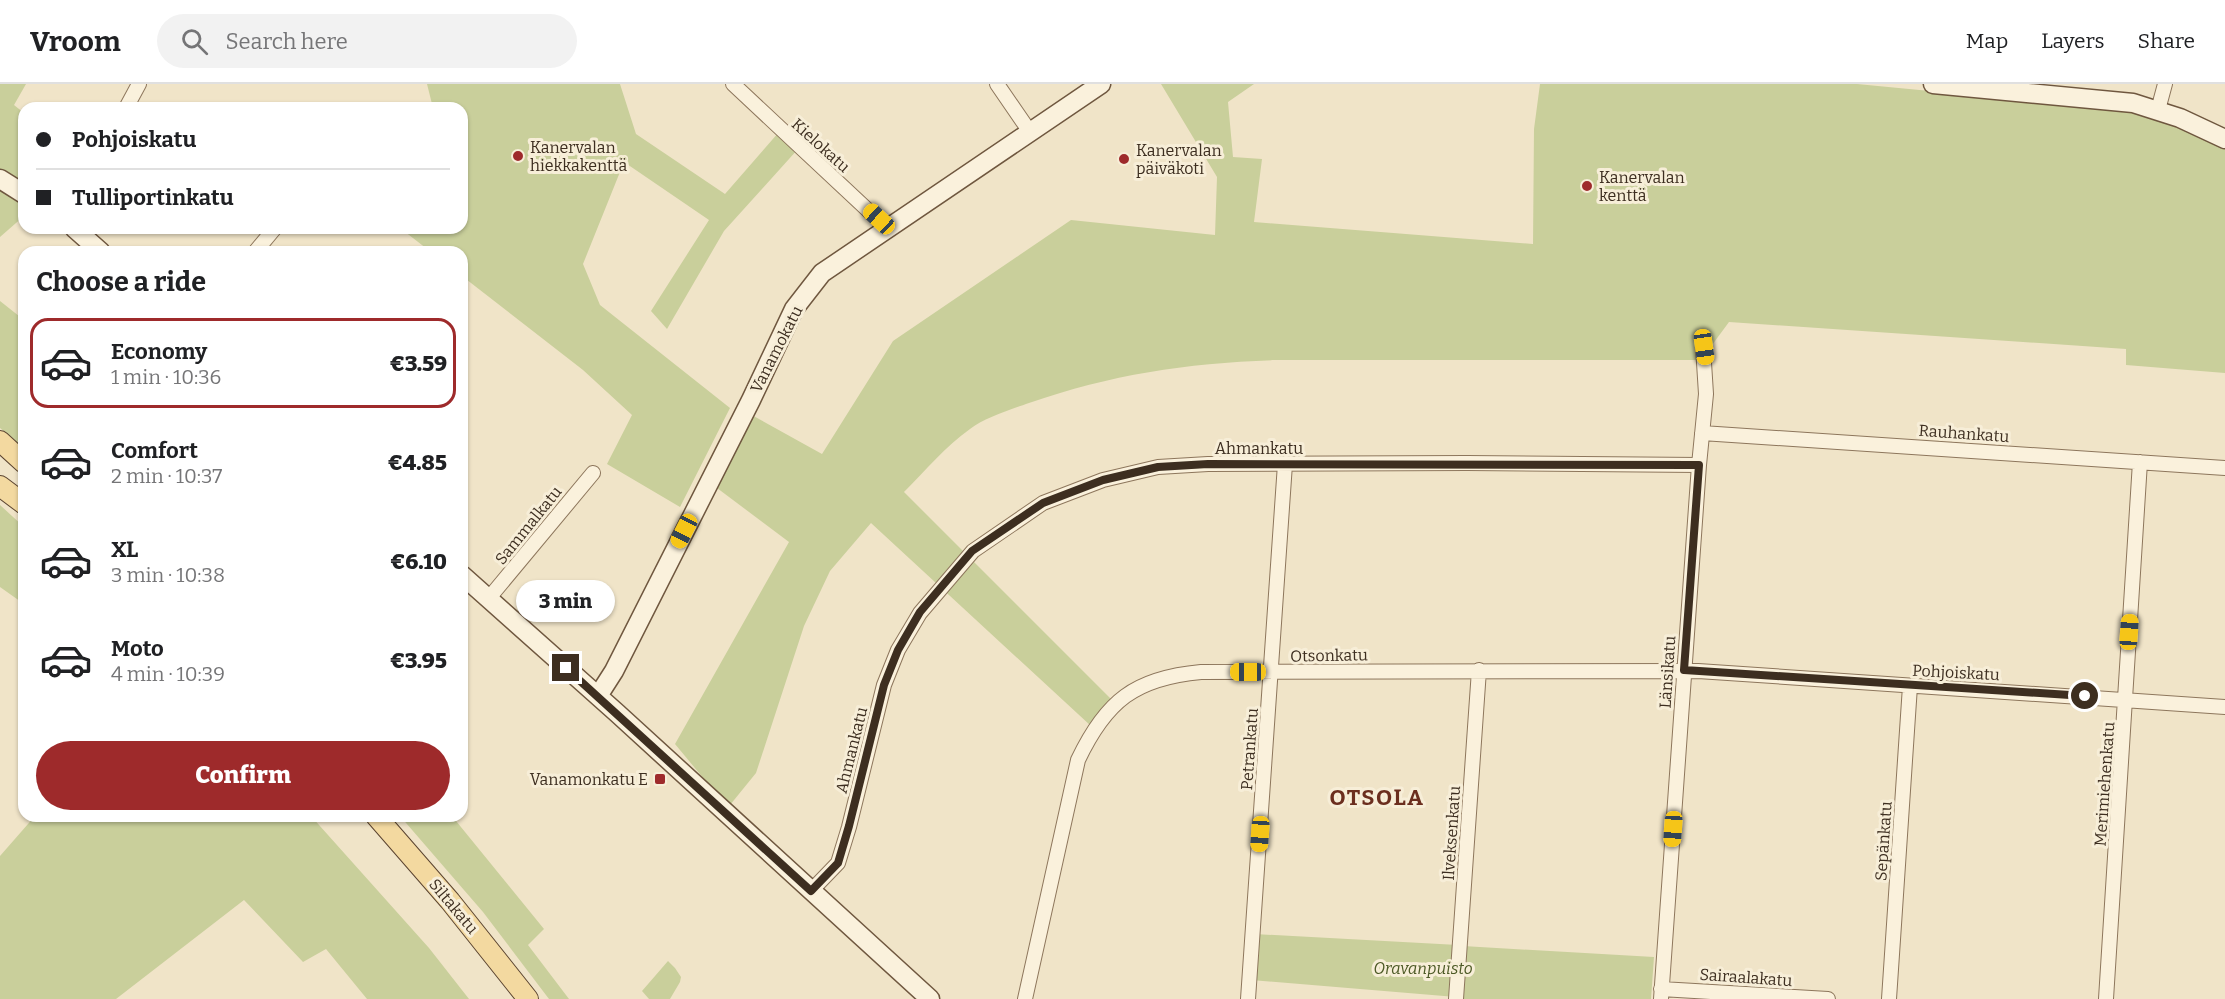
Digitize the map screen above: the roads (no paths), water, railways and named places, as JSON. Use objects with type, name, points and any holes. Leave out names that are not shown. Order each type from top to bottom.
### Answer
[{"type":"main road","points":[[0,441],[18,458]]},
{"type":"main road","points":[[0,486],[18,500]]},
{"type":"main road","name":"Siltakatu","points":[[381,822],[450,901],[528,999]]},
{"type":"street","points":[[129,102],[139,84]]},
{"type":"street","name":"Kielokatu","points":[[733,84],[888,229]]},
{"type":"street","points":[[997,84],[1030,132]]},
{"type":"street","name":"Vanamokatu","points":[[598,696],[614,671],[751,400],[794,309],[822,273],[1101,84]]},
{"type":"street","points":[[1933,84],[2133,103],[2195,124],[2225,139]]},
{"type":"street","points":[[2158,110],[2165,84]]},
{"type":"street","points":[[0,179],[18,190]]},
{"type":"street","points":[[81,234],[94,246]]},
{"type":"street","points":[[260,246],[269,234]]},
{"type":"street","name":"Länsikatu","points":[[1661,994],[1701,433],[1707,386],[1704,347]]},
{"type":"street","name":"Rauhankatu","points":[[1701,433],[2225,468]]},
{"type":"street","name":"Merimiehenkatu","points":[[2106,999],[2140,462]]},
{"type":"street","name":"Ahmankatu","points":[[811,891],[838,863],[884,685],[898,650],[920,612],[972,551],[1043,503],[1103,480],[1158,467],[1208,464],[1699,465]]},
{"type":"street","name":"Petrankatu","points":[[1248,999],[1285,464]]},
{"type":"street","name":"Sammalkatu","points":[[489,598],[593,473]]},
{"type":"street","points":[[468,580],[930,999]]},
{"type":"street","name":"Ilveksenkatu","points":[[1456,999],[1479,670]]},
{"type":"street","name":"Pohjoiskatu","points":[[1684,670],[2225,707]]},
{"type":"street","name":"Otsonkatu","points":[[1025,999],[1078,760],[1090,734],[1109,709],[1137,688],[1172,675],[1201,672],[1684,670]]},
{"type":"street","name":"Sepänkatu","points":[[1889,999],[1910,686]]},
{"type":"street","name":"Sairaalakatu","points":[[1661,994],[1828,999]]},
{"type":"place","name":"Kanervalan hiekkakenttä","points":[[518,156]]},
{"type":"place","name":"Kanervalan päiväkoti","points":[[1124,159]]},
{"type":"place","name":"Kanervalan kenttä","points":[[1587,186]]},
{"type":"place","name":"Vanamonkatu E","points":[[660,779]]},
{"type":"district","name":"OTSOLA","points":[[1377,797]]},
{"type":"park label","name":"Oravanpuisto","points":[[1423,968]]}]
